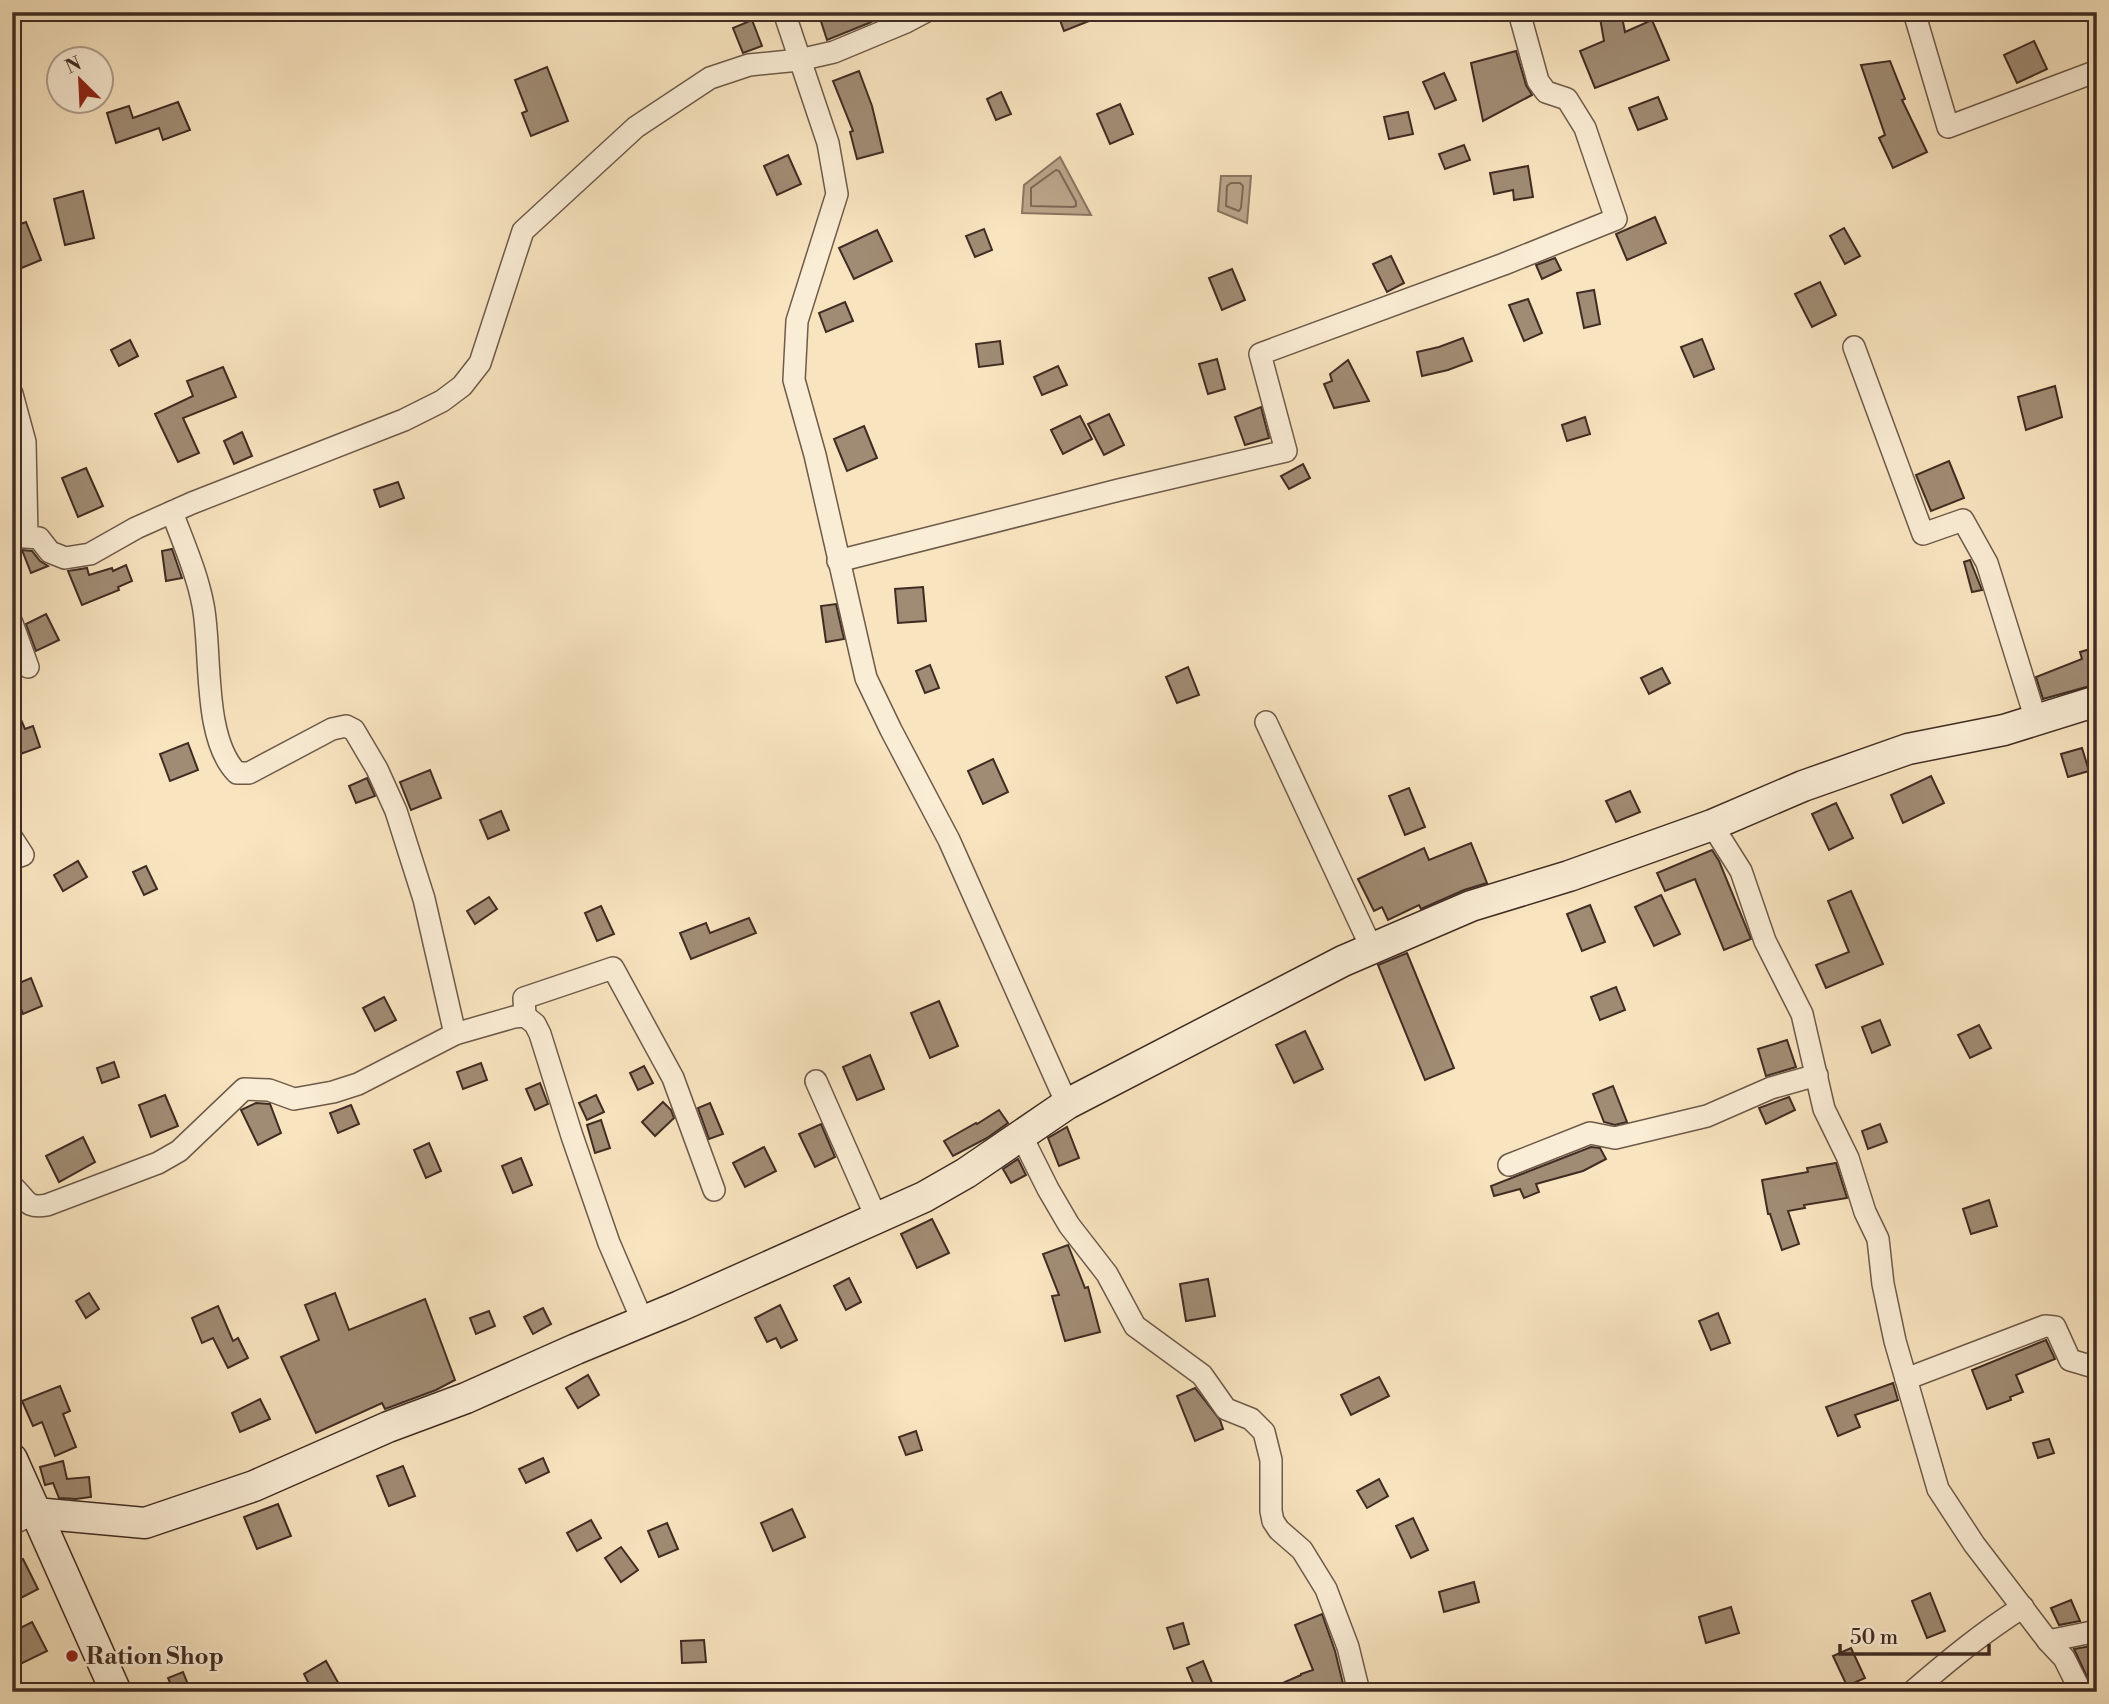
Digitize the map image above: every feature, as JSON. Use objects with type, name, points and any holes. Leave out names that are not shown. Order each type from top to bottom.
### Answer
[{"type":"main road","points":[[23,1519],[145,1523],[254,1486],[388,1427],[466,1398],[643,1322],[924,1197],[1067,1104],[1343,961],[1471,906],[1569,876],[1712,825],[1803,786],[1909,749],[2004,730],[2097,701]]},
{"type":"main road","points":[[12,1460],[23,1519],[116,1692]]},
{"type":"street","points":[[784,12],[828,143],[837,194],[797,321],[794,380],[815,454],[866,678],[949,840],[1067,1104]]},
{"type":"street","points":[[12,394],[25,442],[20,536],[39,538],[50,552],[65,558],[90,554],[136,528],[172,512],[404,420],[442,401],[462,386],[480,363],[523,230],[636,127],[710,78],[749,65],[799,60],[834,52],[925,12]]},
{"type":"street","points":[[838,561],[1119,490],[1286,452],[1260,354],[1504,264],[1616,219],[1585,128],[1567,99],[1545,92],[1538,81],[1519,12]]},
{"type":"street","points":[[1914,12],[1948,127],[2097,71]]},
{"type":"street","points":[[1854,347],[1923,534],[1963,520],[1987,563],[2036,720]]},
{"type":"street","points":[[172,512],[204,607],[207,662],[216,728],[231,767],[237,773],[249,773],[332,729],[346,726],[354,730],[377,769],[396,811],[424,899],[455,1034]]},
{"type":"street","points":[[12,623],[28,667]]},
{"type":"street","points":[[1266,722],[1371,949]]},
{"type":"street","points":[[1712,825],[1741,871],[1765,941],[1802,1014],[1824,1109],[1848,1158],[1865,1212],[1878,1239],[1882,1284],[1895,1341],[1938,1489],[1974,1544],[2064,1658],[2081,1692]]},
{"type":"street","points":[[12,838],[23,855],[12,859]]},
{"type":"street","points":[[643,1322],[609,1242],[540,1034],[535,1024],[526,1016],[524,998],[613,968],[673,1078],[714,1190]]},
{"type":"street","points":[[12,1186],[35,1207],[47,1205],[158,1163],[179,1151],[244,1089],[269,1090],[293,1099],[333,1092],[358,1084],[455,1034],[526,1016]]},
{"type":"street","points":[[1509,1165],[1590,1133],[1615,1138],[1694,1119],[1771,1088],[1817,1075]]},
{"type":"street","points":[[816,1081],[876,1217]]},
{"type":"street","points":[[1021,1135],[1053,1198],[1107,1274],[1135,1326],[1202,1376],[1226,1409],[1251,1419],[1264,1432],[1271,1460],[1273,1521],[1279,1530],[1302,1550],[1326,1589],[1348,1647],[1359,1692]]},
{"type":"street","points":[[1906,1379],[2045,1326],[2055,1327],[2070,1360],[2097,1368]]},
{"type":"street","points":[[1912,1692],[1942,1664],[1990,1627],[2023,1607]]},
{"type":"street","points":[[2048,1641],[2097,1631]]},
{"type":"water","points":[[1060,157],[1091,215],[1022,213],[1024,185]]},
{"type":"water","points":[[1221,176],[1251,176],[1247,223],[1218,211]]},
{"type":"building","points":[[818,12],[890,12],[827,40]]},
{"type":"building","points":[[1057,12],[1109,12],[1109,13],[1064,31]]},
{"type":"building","points":[[1599,12],[1621,12],[1625,32],[1652,20],[1669,60],[1595,88],[1580,51],[1604,41]]},
{"type":"building","points":[[752,20],[762,46],[743,53],[733,28]]},
{"type":"building","points":[[2034,41],[2047,69],[2017,83],[2004,55]]},
{"type":"building","points":[[1516,51],[1526,85],[1532,95],[1483,121],[1471,63]]},
{"type":"building","points":[[1890,61],[1905,99],[1902,100],[1927,152],[1893,168],[1879,138],[1885,135],[1861,65]]},
{"type":"building","points":[[547,67],[568,121],[531,136],[522,113],[527,111],[515,80]]},
{"type":"building","points":[[859,71],[872,106],[883,152],[857,159],[850,132],[853,131],[833,81]]},
{"type":"building","points":[[1444,73],[1456,100],[1435,109],[1423,82]]},
{"type":"building","points":[[1001,92],[1011,114],[996,120],[987,99]]},
{"type":"building","points":[[1658,97],[1667,119],[1638,130],[1629,108]]},
{"type":"building","points":[[178,102],[190,130],[163,140],[159,128],[116,143],[108,116],[116,116],[116,110],[129,106],[133,118]]},
{"type":"building","points":[[1120,104],[1133,134],[1110,144],[1097,114]]},
{"type":"building","points":[[1408,112],[1413,134],[1389,139],[1384,117]]},
{"type":"building","points":[[1464,145],[1470,160],[1445,169],[1439,154]]},
{"type":"building","points":[[788,155],[801,184],[777,195],[764,166]]},
{"type":"building","points":[[1528,166],[1533,197],[1514,200],[1513,190],[1494,194],[1490,173]]},
{"type":"building","points":[[83,191],[94,238],[65,245],[54,199]]},
{"type":"building","points":[[1655,217],[1666,243],[1627,260],[1616,234]]},
{"type":"building","points":[[26,222],[41,260],[12,272],[12,227]]},
{"type":"building","points":[[1844,228],[1860,256],[1845,264],[1830,236]]},
{"type":"building","points":[[984,229],[992,250],[975,257],[966,236]]},
{"type":"building","points":[[877,230],[892,261],[854,279],[839,248]]},
{"type":"building","points":[[1391,256],[1404,283],[1387,292],[1373,264]]},
{"type":"building","points":[[1555,258],[1561,270],[1542,279],[1536,265]]},
{"type":"building","points":[[1232,269],[1245,300],[1222,310],[1209,278]]},
{"type":"building","points":[[1820,282],[1836,315],[1812,327],[1795,294]]},
{"type":"building","points":[[1594,290],[1600,324],[1584,328],[1577,293]]},
{"type":"building","points":[[1528,299],[1542,333],[1524,341],[1509,305]]},
{"type":"building","points":[[845,302],[853,321],[826,332],[819,313]]},
{"type":"building","points":[[1463,338],[1472,361],[1422,376],[1417,352]]},
{"type":"building","points":[[1702,339],[1714,369],[1694,377],[1681,347]]},
{"type":"building","points":[[130,340],[138,356],[119,366],[111,350]]},
{"type":"building","points":[[1000,341],[1003,364],[979,367],[976,344]]},
{"type":"building","points":[[1217,359],[1225,389],[1208,394],[1199,364]]},
{"type":"building","points":[[1348,360],[1369,401],[1334,408],[1324,384],[1332,381],[1330,374]]},
{"type":"building","points":[[1058,366],[1067,385],[1042,395],[1034,377]]},
{"type":"building","points":[[223,367],[236,397],[183,418],[199,453],[178,462],[155,414],[193,396],[187,381]]},
{"type":"building","points":[[2055,386],[2062,417],[2026,430],[2018,397]]},
{"type":"building","points":[[1261,407],[1269,438],[1245,445],[1235,417]]},
{"type":"building","points":[[1109,414],[1124,445],[1104,455],[1088,424]]},
{"type":"building","points":[[1080,416],[1092,439],[1063,454],[1051,430]]},
{"type":"building","points":[[1585,417],[1590,434],[1567,441],[1562,425]]},
{"type":"building","points":[[864,426],[877,458],[847,471],[834,439]]},
{"type":"building","points":[[242,432],[252,456],[234,464],[224,441]]},
{"type":"building","points":[[1949,461],[1964,498],[1931,511],[1916,475]]},
{"type":"building","points":[[1303,464],[1310,478],[1289,489],[1281,476]]},
{"type":"building","points":[[86,468],[103,506],[78,517],[62,478]]},
{"type":"building","points":[[398,482],[404,498],[380,507],[374,490]]},
{"type":"building","points":[[172,549],[182,578],[166,581],[162,551]]},
{"type":"building","points":[[22,550],[32,551],[48,566],[31,573]]},
{"type":"building","points":[[1970,560],[1982,590],[1972,592],[1964,562]]},
{"type":"building","points":[[126,565],[132,581],[118,587],[119,590],[82,605],[68,571],[87,568],[89,575],[112,568],[113,571]]},
{"type":"building","points":[[923,587],[926,621],[898,623],[895,589]]},
{"type":"building","points":[[836,604],[844,639],[826,642],[821,606]]},
{"type":"building","points":[[46,614],[59,640],[36,651],[26,624]]},
{"type":"building","points":[[2094,648],[2097,653],[2097,684],[2043,699],[2036,677],[2082,659],[2080,652]]},
{"type":"building","points":[[930,665],[939,688],[925,693],[916,671]]},
{"type":"building","points":[[1188,667],[1199,695],[1177,703],[1166,677]]},
{"type":"building","points":[[1662,668],[1670,683],[1649,694],[1641,678]]},
{"type":"building","points":[[12,699],[25,729],[33,726],[40,747],[12,757]]},
{"type":"building","points":[[188,743],[198,770],[170,781],[160,754]]},
{"type":"building","points":[[2082,748],[2089,771],[2068,777],[2061,754]]},
{"type":"building","points":[[993,759],[1008,792],[983,804],[968,771]]},
{"type":"building","points":[[430,770],[441,798],[411,810],[400,782]]},
{"type":"building","points":[[1931,776],[1944,803],[1903,823],[1891,795]]},
{"type":"building","points":[[367,778],[375,796],[356,803],[349,786]]},
{"type":"building","points":[[1409,788],[1425,827],[1405,835],[1389,796]]},
{"type":"building","points":[[1630,791],[1640,812],[1616,822],[1606,801]]},
{"type":"building","points":[[1836,803],[1853,838],[1829,850],[1812,814]]},
{"type":"building","points":[[501,811],[509,830],[488,839],[480,820]]},
{"type":"building","points":[[1471,843],[1487,883],[1421,909],[1419,905],[1388,920],[1382,907],[1374,911],[1358,879],[1424,848],[1429,860]]},
{"type":"building","points":[[1712,850],[1751,939],[1724,950],[1695,879],[1665,891],[1657,873]]},
{"type":"building","points":[[78,861],[87,877],[63,891],[54,875]]},
{"type":"building","points":[[146,866],[157,889],[144,895],[133,872]]},
{"type":"building","points":[[1851,891],[1883,964],[1826,988],[1816,965],[1849,952],[1828,901]]},
{"type":"building","points":[[1661,895],[1680,934],[1654,946],[1635,907]]},
{"type":"building","points":[[489,897],[497,909],[475,924],[467,911]]},
{"type":"building","points":[[1590,905],[1605,942],[1582,951],[1567,914]]},
{"type":"building","points":[[601,906],[614,934],[597,941],[585,913]]},
{"type":"building","points":[[749,918],[756,933],[691,959],[680,933],[706,923],[710,933]]},
{"type":"building","points":[[1407,953],[1454,1068],[1425,1080],[1378,965]]},
{"type":"building","points":[[31,978],[42,1006],[23,1014],[12,986]]},
{"type":"building","points":[[1616,987],[1625,1010],[1600,1020],[1591,997]]},
{"type":"building","points":[[384,997],[396,1020],[375,1031],[363,1008]]},
{"type":"building","points":[[939,1001],[958,1046],[930,1058],[911,1013]]},
{"type":"building","points":[[1880,1020],[1890,1045],[1872,1053],[1862,1027]]},
{"type":"building","points":[[1979,1025],[1991,1048],[1970,1058],[1958,1035]]},
{"type":"building","points":[[1305,1031],[1323,1069],[1294,1083],[1276,1045]]},
{"type":"building","points":[[1787,1040],[1796,1067],[1766,1076],[1758,1049]]},
{"type":"building","points":[[870,1055],[884,1089],[857,1100],[843,1067]]},
{"type":"building","points":[[114,1062],[119,1077],[102,1083],[97,1068]]},
{"type":"building","points":[[481,1063],[487,1080],[463,1089],[457,1072]]},
{"type":"building","points":[[644,1066],[653,1083],[638,1090],[630,1073]]},
{"type":"building","points":[[540,1083],[548,1104],[535,1110],[526,1089]]},
{"type":"building","points":[[1613,1086],[1627,1122],[1615,1125],[1604,1122],[1593,1094]]},
{"type":"building","points":[[165,1095],[178,1126],[151,1137],[139,1105]]},
{"type":"building","points":[[596,1095],[604,1112],[587,1120],[579,1103]]},
{"type":"building","points":[[1789,1097],[1795,1110],[1766,1124],[1759,1108]]},
{"type":"building","points":[[663,1102],[674,1118],[655,1136],[642,1122]]},
{"type":"building","points":[[256,1103],[270,1104],[281,1133],[258,1145],[241,1110]]},
{"type":"building","points":[[710,1103],[723,1134],[709,1139],[698,1108]]},
{"type":"building","points":[[351,1105],[359,1124],[338,1133],[330,1113]]},
{"type":"building","points":[[999,1110],[1008,1123],[953,1156],[944,1141]]},
{"type":"building","points":[[601,1120],[610,1148],[595,1153],[587,1125]]},
{"type":"building","points":[[821,1124],[835,1157],[815,1167],[799,1134]]},
{"type":"building","points":[[1880,1124],[1887,1142],[1868,1149],[1862,1131]]},
{"type":"building","points":[[1067,1127],[1079,1158],[1059,1166],[1048,1138]]},
{"type":"building","points":[[83,1137],[95,1162],[59,1182],[46,1156]]},
{"type":"building","points":[[429,1143],[441,1171],[426,1178],[414,1150]]},
{"type":"building","points":[[764,1147],[776,1171],[745,1187],[733,1163]]},
{"type":"building","points":[[1591,1147],[1600,1148],[1606,1159],[1583,1171],[1536,1184],[1539,1192],[1524,1198],[1520,1189],[1494,1196],[1491,1186]]},
{"type":"building","points":[[521,1158],[532,1185],[513,1193],[502,1166]]},
{"type":"building","points":[[1018,1159],[1026,1175],[1011,1183],[1003,1169]]},
{"type":"building","points":[[1836,1163],[1847,1198],[1804,1205],[1805,1208],[1788,1211],[1799,1244],[1782,1250],[1768,1214],[1762,1180],[1808,1172],[1807,1168]]},
{"type":"building","points":[[1989,1200],[1997,1226],[1971,1234],[1963,1209]]},
{"type":"building","points":[[932,1219],[949,1253],[917,1268],[901,1234]]},
{"type":"building","points":[[1068,1245],[1085,1288],[1088,1287],[1100,1332],[1065,1341],[1052,1296],[1059,1295],[1043,1254]]},
{"type":"building","points":[[849,1278],[861,1302],[846,1310],[834,1286]]},
{"type":"building","points":[[1208,1279],[1215,1316],[1186,1321],[1180,1284]]},
{"type":"building","points":[[89,1293],[99,1309],[86,1318],[76,1301]]},
{"type":"building","points":[[335,1293],[349,1330],[425,1299],[455,1380],[385,1409],[382,1403],[316,1433],[281,1357],[319,1340],[305,1305]]},
{"type":"building","points":[[780,1305],[797,1340],[781,1348],[776,1338],[767,1342],[755,1318]]},
{"type":"building","points":[[218,1306],[233,1341],[238,1338],[248,1358],[228,1368],[213,1338],[202,1343],[192,1318]]},
{"type":"building","points":[[543,1308],[551,1324],[533,1334],[524,1317]]},
{"type":"building","points":[[489,1311],[495,1326],[476,1334],[470,1318]]},
{"type":"building","points":[[1718,1313],[1730,1343],[1711,1350],[1699,1321]]},
{"type":"building","points":[[2046,1340],[2055,1359],[2016,1375],[2023,1392],[2010,1397],[2011,1400],[1987,1409],[1972,1370]]},
{"type":"building","points":[[588,1375],[599,1395],[578,1408],[566,1388]]},
{"type":"building","points":[[1379,1377],[1389,1396],[1351,1415],[1341,1395]]},
{"type":"building","points":[[1893,1383],[1898,1400],[1855,1415],[1860,1427],[1838,1436],[1826,1407]]},
{"type":"building","points":[[60,1386],[70,1411],[63,1414],[76,1447],[55,1456],[42,1422],[33,1426],[22,1401]]},
{"type":"building","points":[[1195,1388],[1220,1420],[1223,1429],[1195,1441],[1177,1396]]},
{"type":"building","points":[[260,1399],[270,1419],[240,1432],[232,1413]]},
{"type":"building","points":[[916,1431],[922,1450],[906,1455],[899,1437]]},
{"type":"building","points":[[2049,1439],[2054,1453],[2038,1458],[2033,1443]]},
{"type":"building","points":[[543,1458],[549,1472],[526,1483],[519,1469]]},
{"type":"building","points":[[63,1461],[67,1479],[89,1477],[91,1497],[59,1498],[53,1483],[45,1485],[40,1467]]},
{"type":"building","points":[[403,1466],[415,1496],[389,1506],[377,1476]]},
{"type":"building","points":[[1379,1479],[1388,1496],[1367,1508],[1357,1491]]},
{"type":"building","points":[[278,1504],[291,1536],[257,1549],[244,1517]]},
{"type":"building","points":[[792,1509],[805,1537],[773,1551],[761,1523]]},
{"type":"building","points":[[1413,1518],[1428,1550],[1411,1558],[1396,1526]]},
{"type":"building","points":[[591,1520],[601,1538],[577,1551],[567,1533]]},
{"type":"building","points":[[667,1523],[678,1549],[659,1557],[648,1531]]},
{"type":"building","points":[[621,1547],[638,1570],[621,1582],[605,1558]]},
{"type":"building","points":[[23,1559],[38,1589],[21,1598],[12,1581],[12,1564]]},
{"type":"building","points":[[1474,1582],[1479,1602],[1444,1612],[1439,1592]]},
{"type":"building","points":[[1930,1593],[1945,1631],[1927,1638],[1912,1601]]},
{"type":"building","points":[[2071,1600],[2080,1621],[2059,1625],[2051,1608]]},
{"type":"building","points":[[1731,1607],[1739,1633],[1706,1643],[1699,1617]]},
{"type":"building","points":[[1322,1614],[1345,1692],[1262,1692],[1313,1670],[1295,1625]]},
{"type":"building","points":[[32,1622],[47,1651],[12,1668],[12,1632]]},
{"type":"building","points":[[1183,1623],[1189,1644],[1174,1649],[1167,1628]]},
{"type":"building","points":[[704,1640],[706,1662],[682,1663],[681,1641]]},
{"type":"building","points":[[2091,1646],[2097,1658],[2097,1692],[2094,1692],[2074,1649]]},
{"type":"building","points":[[1851,1648],[1865,1678],[1847,1686],[1833,1656]]},
{"type":"building","points":[[326,1661],[340,1686],[329,1692],[313,1692],[304,1674]]},
{"type":"building","points":[[1203,1661],[1214,1688],[1197,1692],[1187,1668]]},
{"type":"building","points":[[183,1672],[191,1692],[174,1692],[168,1678]]},
{"type":"place","name":"Ration Shop","points":[[72,1656]]}]
